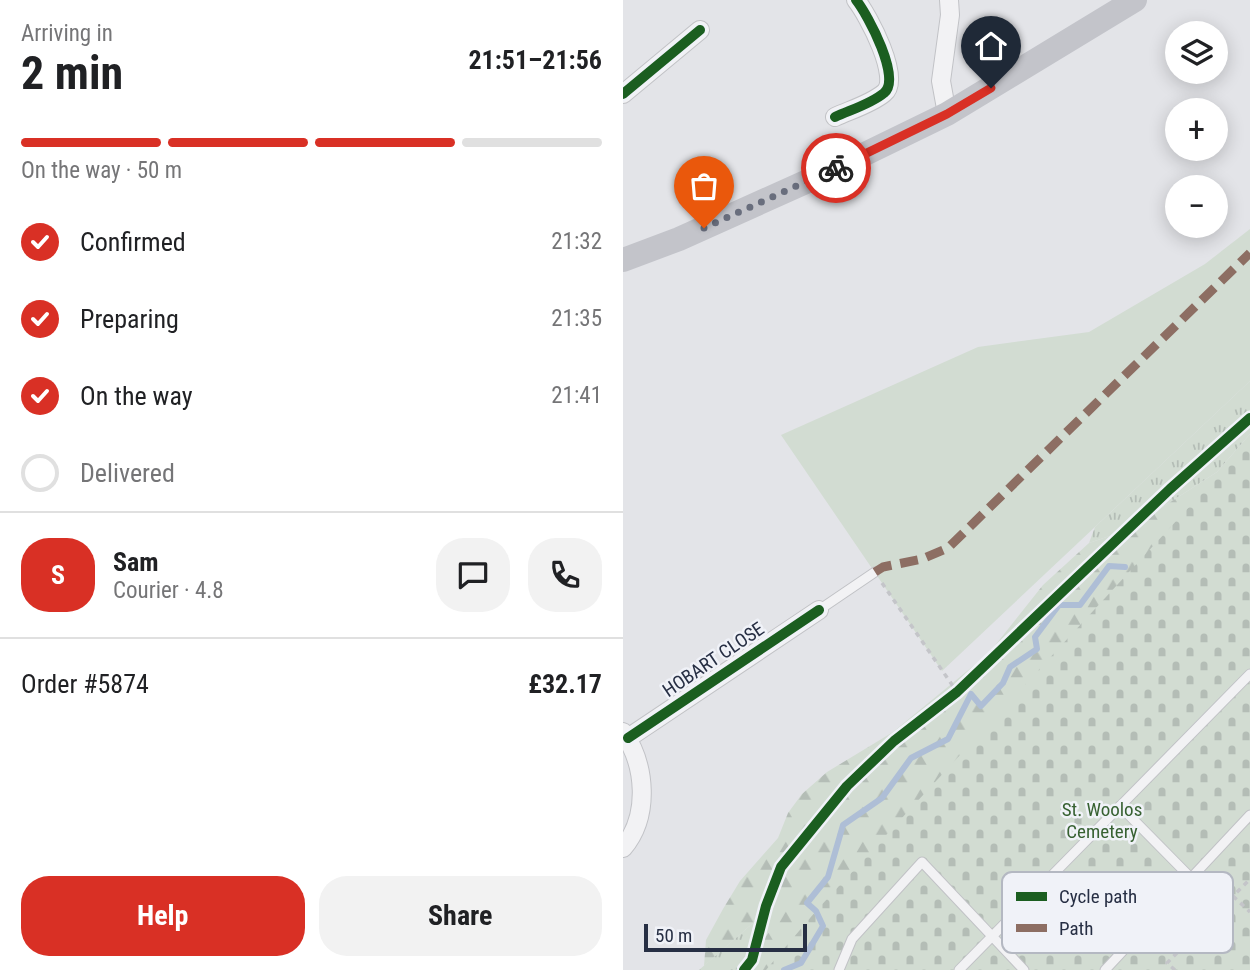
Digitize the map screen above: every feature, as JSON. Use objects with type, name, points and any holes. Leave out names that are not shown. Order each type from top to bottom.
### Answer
[{"type":"main road","points":[[623,260],[679,239],[791,189],[947,114],[1135,0]]},
{"type":"street","points":[[835,117],[885,93],[891,83],[889,69],[863,9],[856,0]]},
{"type":"street","points":[[947,114],[941,81],[950,15],[949,0]]},
{"type":"street","points":[[623,94],[700,30]]},
{"type":"street","name":"HOBART CLOSE","points":[[625,735],[819,610]]},
{"type":"street","points":[[623,848],[630,840],[641,811],[643,786],[625,735]]},
{"type":"lane","points":[[819,610],[875,572]]},
{"type":"lane","points":[[1055,872],[1250,674]]},
{"type":"lane","points":[[1120,806],[1185,872]]},
{"type":"lane","points":[[1197,872],[1250,815]]},
{"type":"lane","points":[[839,970],[852,939],[922,862],[1002,947]]},
{"type":"lane","points":[[959,970],[1002,926]]},
{"type":"lane","points":[[1008,953],[1024,970]]},
{"type":"lane","points":[[1105,970],[1121,953]]},
{"type":"path","points":[[875,572],[957,692]]},
{"type":"path","points":[[947,700],[967,683]]},
{"type":"path","points":[[1250,879],[1233,896],[1250,912]]},
{"type":"path","points":[[1175,970],[1167,963],[1177,953]]},
{"type":"green space","points":[[1250,229],[1250,381],[942,671],[781,435],[978,347],[1089,332],[1205,264]]},
{"type":"green space","points":[[1250,381],[1250,434],[1217,472],[1127,530],[1089,543],[1095,527]]},
{"type":"green space","points":[[1250,434],[1250,661],[828,970],[743,970],[769,932],[769,897],[753,923],[704,966],[706,940],[723,909],[740,881],[778,838],[788,813],[802,794],[827,772],[893,732],[989,653],[1043,585],[1089,543],[1127,530],[1217,472]]},
{"type":"green space","name":"St. Woolos Cemetery","points":[[1250,441],[1250,970],[766,970],[816,911]]},
{"type":"green space","points":[[770,896],[769,932],[743,970],[699,970],[753,923]]},
{"type":"waterway","points":[[784,970],[801,963],[823,926],[816,911],[807,903],[828,877],[843,825],[882,798],[911,758],[948,739],[971,694],[981,706],[1003,683],[1010,667],[1037,649],[1035,637],[1059,605],[1080,605],[1109,566],[1125,567]]},
{"type":"marked path","points":[[875,572],[883,567],[922,559],[948,548],[1250,253]]},
{"type":"cycle path","points":[[835,117],[873,100],[884,93],[888,86],[889,75],[881,47],[856,0]]},
{"type":"cycle path","points":[[623,94],[700,30]]},
{"type":"cycle path","points":[[744,970],[752,960],[766,906],[781,867],[847,786],[894,741],[957,692],[1170,489],[1250,418]]},
{"type":"cycle path","points":[[628,738],[819,610]]},
{"type":"way so far","points":[[704,228],[836,168]]},
{"type":"route","points":[[836,168],[947,114],[991,88]]}]
